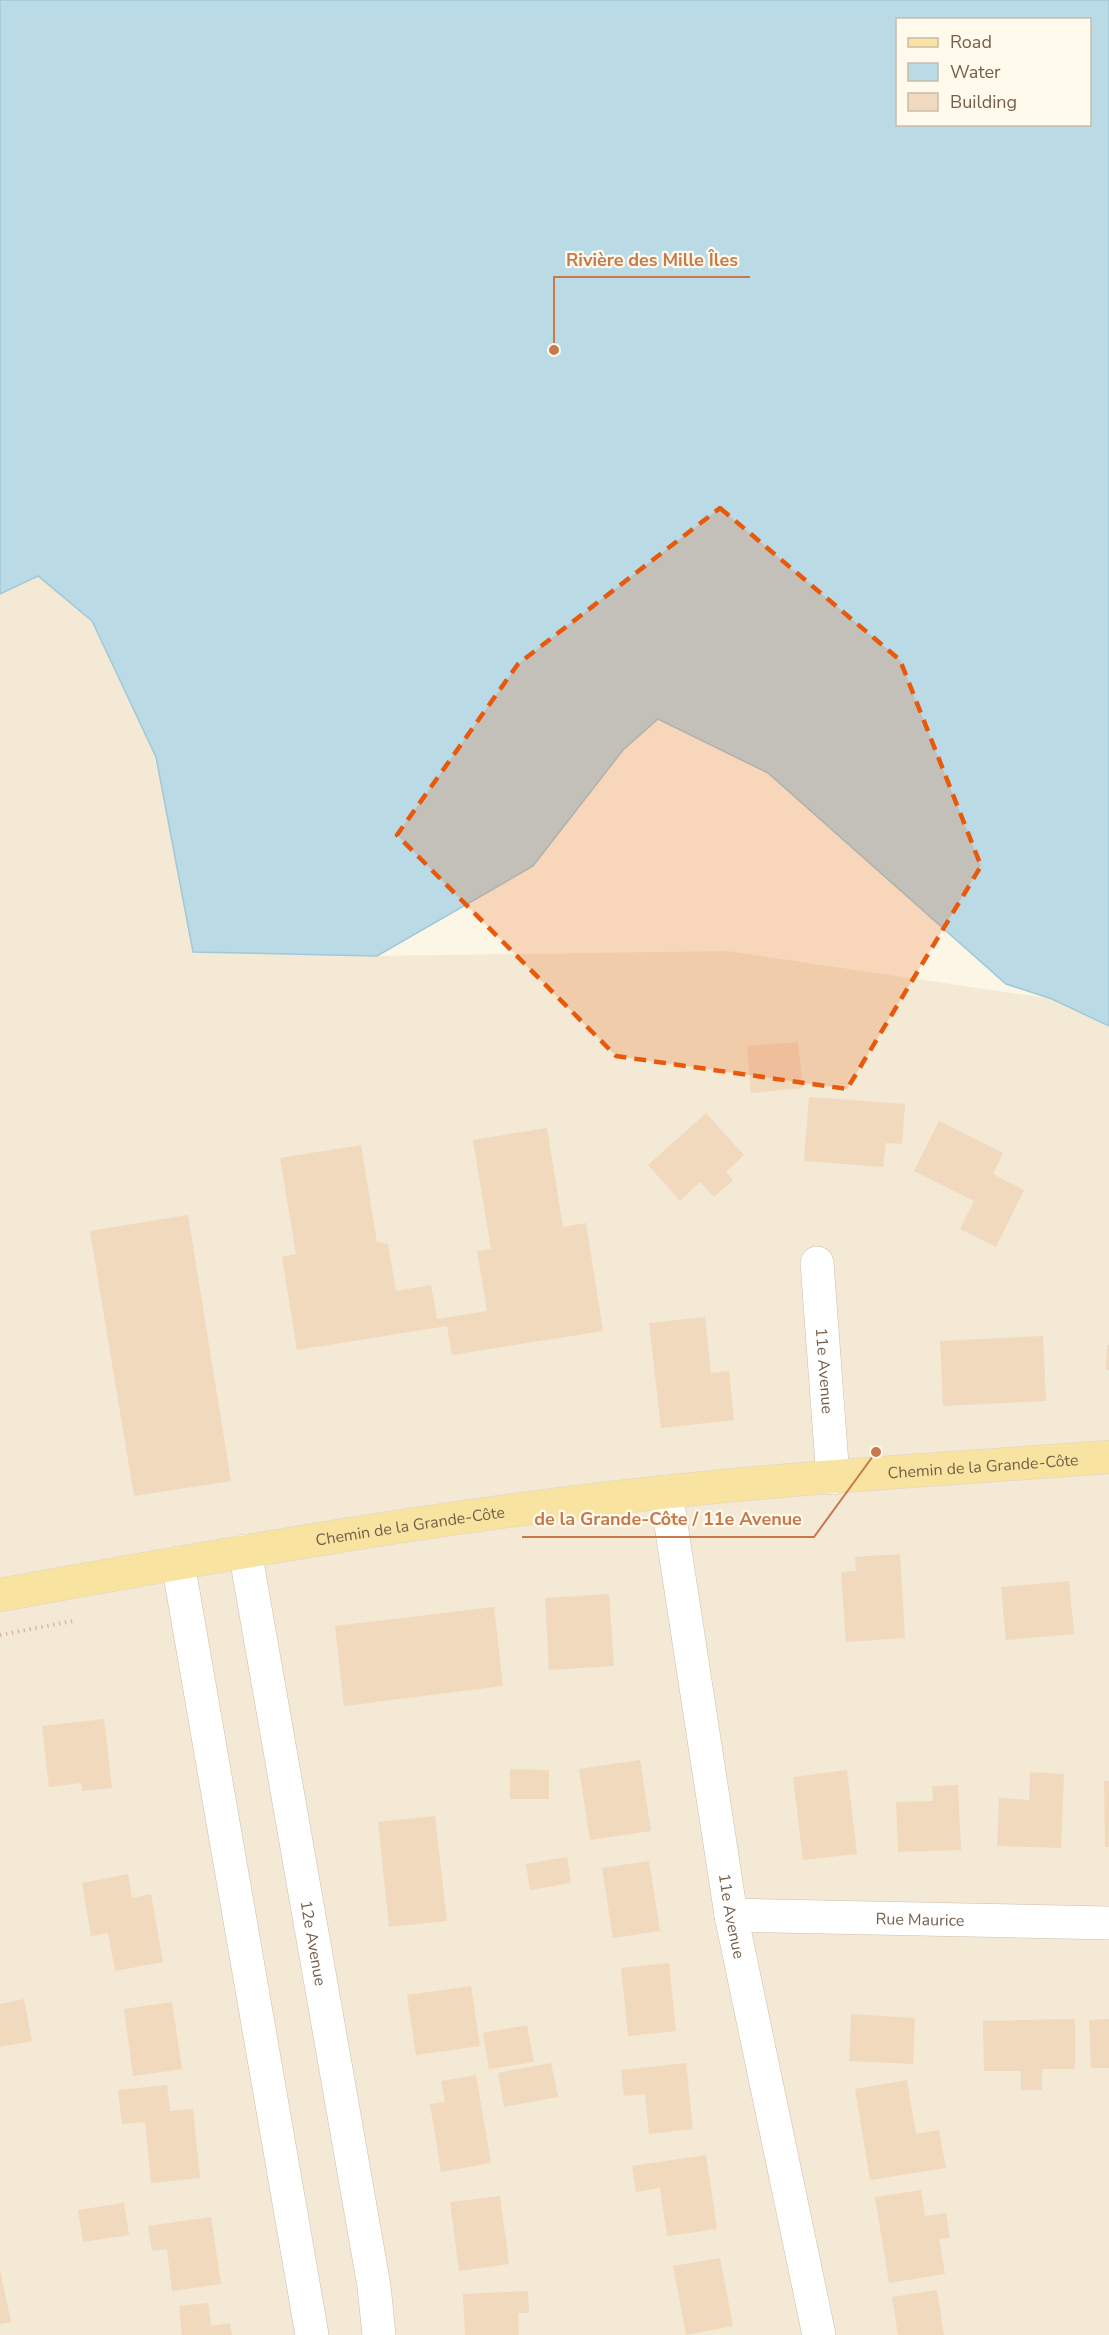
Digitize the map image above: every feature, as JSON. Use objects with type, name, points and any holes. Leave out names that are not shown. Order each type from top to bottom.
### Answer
[{"type":"main road","name":"Chemin de la Grande-Côte","points":[[0,1595],[245,1551],[456,1518],[666,1492],[1109,1457]]},
{"type":"street","name":"11e Avenue","points":[[817,1263],[833,1478]]},
{"type":"street","name":"11e Avenue","points":[[666,1492],[731,1915],[819,2335]]},
{"type":"street","name":"12e Avenue","points":[[245,1551],[372,2275],[379,2335]]},
{"type":"street","points":[[178,1563],[312,2335]]},
{"type":"street","name":"Rue Maurice","points":[[731,1915],[1109,1923]]},
{"type":"highlighted area","points":[[720,508],[900,660],[981,866],[847,1089],[616,1056],[397,835],[518,664]]},
{"type":"shaded area","points":[[38,576],[92,621],[156,757],[194,952],[377,956],[727,951],[1052,999],[1109,1026],[1109,2335],[0,2335],[0,594]]},
{"type":"water","points":[[0,0],[1109,0],[1109,1026],[1052,999],[1006,984],[768,773],[658,719],[623,750],[533,866],[377,956],[193,952],[156,757],[92,621],[38,576],[0,594]]},
{"type":"building","points":[[798,1042],[803,1088],[751,1093],[747,1046]]},
{"type":"building","points":[[809,1097],[905,1104],[902,1144],[886,1143],[883,1167],[804,1161]]},
{"type":"building","points":[[706,1113],[744,1155],[726,1172],[733,1180],[714,1197],[700,1182],[680,1201],[648,1165]]},
{"type":"building","points":[[939,1121],[1003,1153],[993,1174],[1024,1190],[996,1247],[960,1229],[974,1201],[914,1171]]},
{"type":"building","points":[[547,1128],[563,1227],[586,1223],[603,1331],[452,1355],[447,1326],[297,1350],[282,1257],[296,1254],[280,1158],[361,1145],[377,1242],[388,1244],[396,1291],[431,1285],[437,1319],[487,1311],[477,1251],[491,1249],[473,1140]]},
{"type":"building","points":[[188,1215],[231,1481],[134,1496],[90,1231]]},
{"type":"building","points":[[705,1317],[711,1373],[729,1371],[734,1420],[661,1428],[649,1323]]},
{"type":"building","points":[[1043,1336],[1046,1401],[943,1406],[940,1341]]},
{"type":"building","points":[[1107,1345],[1109,1345],[1109,1370],[1106,1370]]},
{"type":"building","points":[[900,1554],[905,1638],[846,1642],[841,1572],[856,1571],[855,1557]]},
{"type":"building","points":[[1069,1581],[1074,1634],[1006,1640],[1001,1587]]},
{"type":"building","points":[[609,1594],[614,1666],[549,1670],[545,1598]]},
{"type":"building","points":[[494,1607],[503,1686],[344,1706],[335,1626]]},
{"type":"building","points":[[104,1719],[112,1788],[82,1791],[81,1783],[49,1787],[42,1726]]},
{"type":"building","points":[[640,1760],[651,1831],[590,1840],[579,1769]]},
{"type":"building","points":[[510,1769],[549,1770],[549,1799],[510,1799]]},
{"type":"building","points":[[847,1770],[857,1854],[803,1860],[793,1777]]},
{"type":"building","points":[[1030,1772],[1064,1774],[1061,1848],[997,1846],[999,1798],[1029,1800]]},
{"type":"building","points":[[1104,1781],[1109,1781],[1109,1847],[1105,1847]]},
{"type":"building","points":[[958,1785],[961,1850],[898,1852],[896,1802],[933,1801],[932,1786]]},
{"type":"building","points":[[435,1816],[447,1921],[389,1927],[378,1822]]},
{"type":"building","points":[[567,1857],[571,1883],[530,1890],[526,1864]]},
{"type":"building","points":[[649,1861],[660,1931],[613,1938],[602,1868]]},
{"type":"building","points":[[128,1874],[132,1898],[151,1894],[163,1962],[115,1971],[108,1933],[91,1936],[82,1883]]},
{"type":"building","points":[[669,1963],[676,2031],[628,2036],[621,1968]]},
{"type":"building","points":[[471,1986],[480,2046],[416,2055],[407,1995]]},
{"type":"building","points":[[24,1999],[32,2041],[0,2047],[0,2004]]},
{"type":"building","points":[[172,2002],[182,2069],[133,2076],[124,2009]]},
{"type":"building","points":[[851,2014],[915,2018],[913,2064],[849,2061]]},
{"type":"building","points":[[1075,2019],[1075,2069],[1042,2069],[1042,2090],[1021,2090],[1021,2071],[984,2071],[983,2021]]},
{"type":"building","points":[[1109,2019],[1109,2068],[1091,2068],[1089,2020]]},
{"type":"building","points":[[527,2025],[534,2062],[489,2069],[483,2033]]},
{"type":"building","points":[[551,2063],[558,2097],[504,2107],[498,2073]]},
{"type":"building","points":[[686,2063],[693,2129],[649,2134],[645,2094],[624,2096],[621,2070]]},
{"type":"building","points":[[476,2075],[491,2163],[441,2172],[430,2104],[445,2102],[441,2081]]},
{"type":"building","points":[[907,2080],[916,2134],[939,2130],[946,2168],[870,2180],[855,2089]]},
{"type":"building","points":[[167,2085],[170,2111],[193,2109],[200,2178],[151,2183],[145,2122],[122,2124],[118,2090]]},
{"type":"building","points":[[706,2155],[717,2229],[667,2236],[660,2188],[636,2192],[632,2166]]},
{"type":"building","points":[[921,2190],[925,2216],[946,2213],[950,2238],[939,2239],[945,2274],[889,2283],[875,2197]]},
{"type":"building","points":[[500,2196],[509,2264],[459,2271],[450,2202]]},
{"type":"building","points":[[124,2203],[129,2235],[83,2242],[78,2210]]},
{"type":"building","points":[[211,2217],[221,2284],[172,2291],[167,2249],[152,2251],[148,2226]]},
{"type":"building","points":[[720,2258],[733,2326],[686,2335],[673,2266]]},
{"type":"building","points":[[0,2270],[11,2322],[0,2324]]},
{"type":"building","points":[[937,2290],[944,2335],[898,2335],[892,2297]]},
{"type":"building","points":[[528,2291],[529,2313],[518,2313],[519,2335],[465,2335],[463,2294]]},
{"type":"building","points":[[208,2303],[211,2326],[230,2323],[232,2335],[182,2335],[179,2306]]},
{"type":"place","name":"Rivière des Mille Îles","points":[[554,350]]},
{"type":"place","name":"de la Grande-Côte / 11e Avenue","points":[[876,1452]]}]
